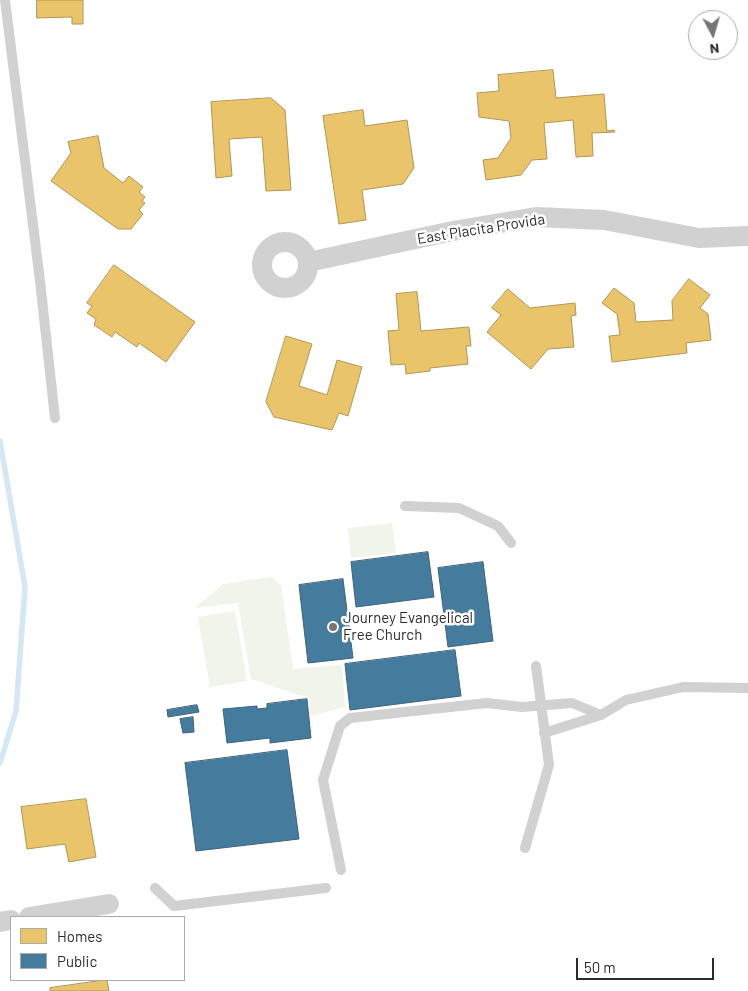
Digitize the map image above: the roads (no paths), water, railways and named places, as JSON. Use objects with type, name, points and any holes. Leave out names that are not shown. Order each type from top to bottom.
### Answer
[{"type":"street","name":"East Placita Provida","points":[[308,262],[453,231],[536,217],[604,220],[699,238],[747,236]]},
{"type":"street","points":[[34,916],[109,904]]},
{"type":"lane","points":[[5,0],[55,418]]},
{"type":"lane","points":[[405,506],[459,508],[498,526],[511,543]]},
{"type":"lane","points":[[525,848],[549,765],[536,666]]},
{"type":"lane","points":[[544,733],[601,715],[622,701],[683,687],[748,688]]},
{"type":"lane","points":[[342,870],[323,780],[340,726],[350,718],[487,702],[522,708],[572,703],[601,715]]},
{"type":"lane","points":[[155,888],[174,906],[326,888]]},
{"type":"waterway","points":[[0,441],[25,587],[16,711],[0,763]]},
{"type":"place","name":"Journey Evangelical Free Church","points":[[333,627]]}]
